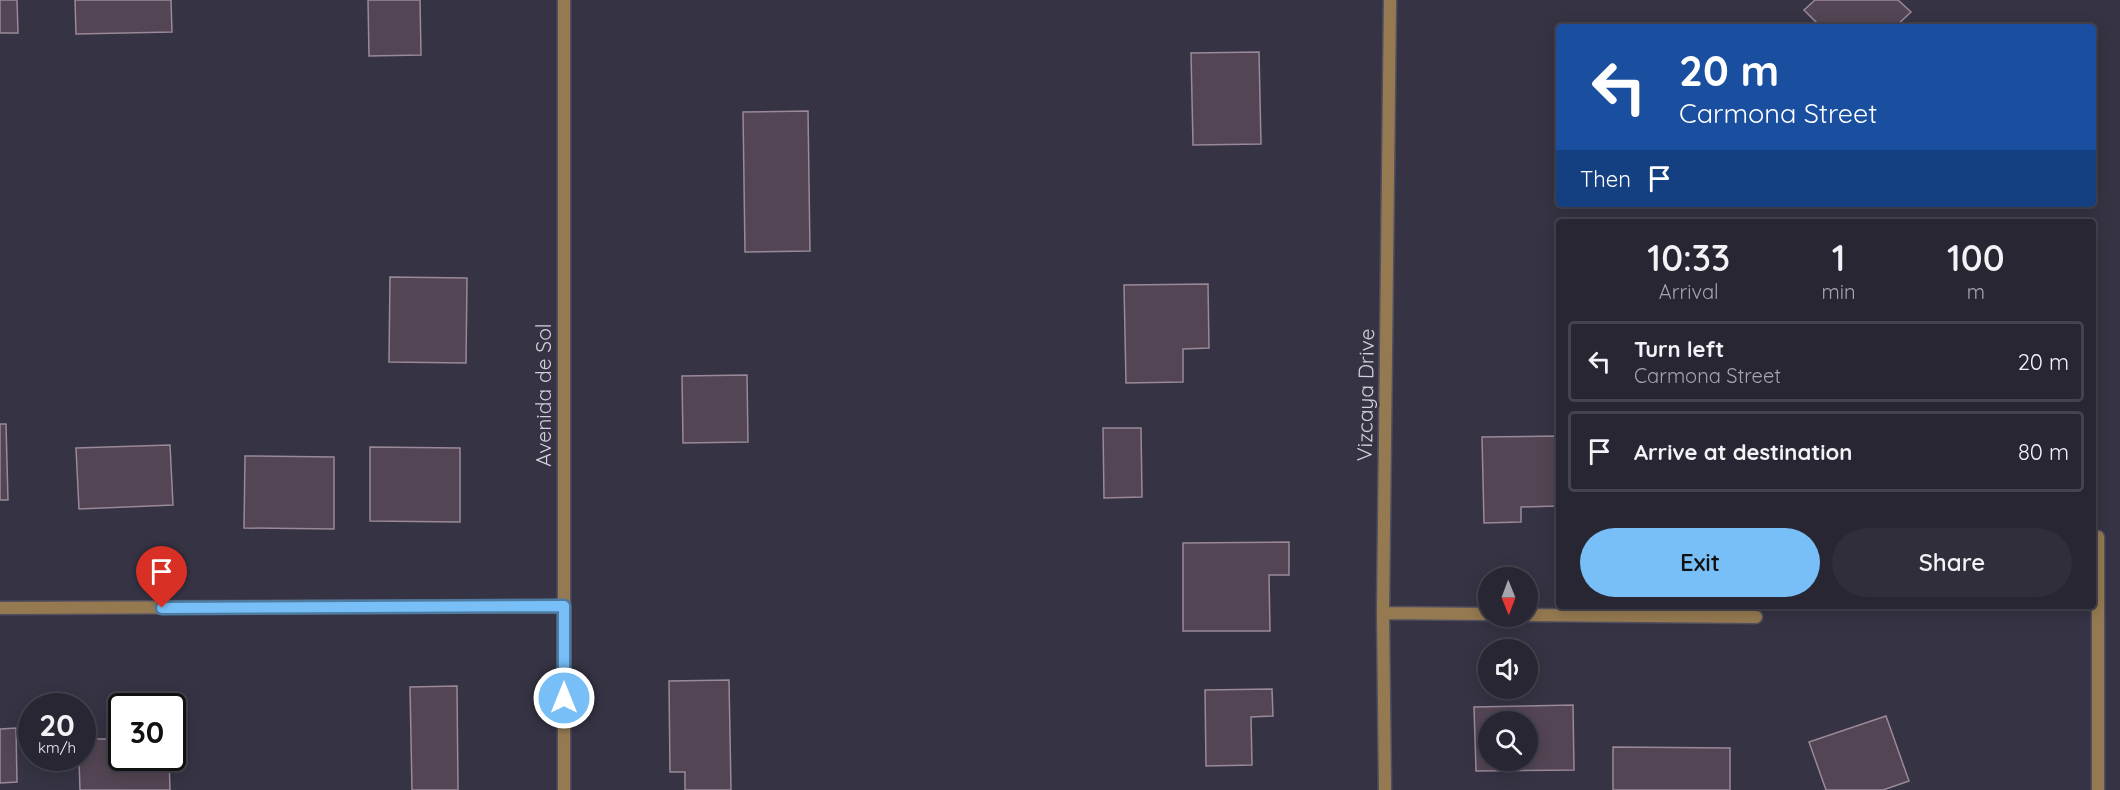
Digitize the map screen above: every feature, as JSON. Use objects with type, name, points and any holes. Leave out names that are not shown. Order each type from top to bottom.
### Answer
[{"type":"street","name":"Avenida de Sol","points":[[564,0],[564,790]]},
{"type":"street","name":"Vizcaya Drive","points":[[1385,790],[1383,614],[1390,0]]},
{"type":"street","points":[[2098,537],[2098,790]]},
{"type":"street","points":[[0,608],[564,606]]},
{"type":"street","points":[[1383,614],[1478,614]]},
{"type":"street","points":[[1538,615],[1756,617]]},
{"type":"building","points":[[0,0],[17,0],[18,33],[0,33]]},
{"type":"building","points":[[75,0],[171,0],[172,32],[76,34]]},
{"type":"building","points":[[368,0],[420,0],[421,55],[369,56]]},
{"type":"building","points":[[1815,0],[1898,0],[1911,12],[1898,24],[1818,24],[1804,10]]},
{"type":"building","points":[[1259,52],[1261,144],[1193,145],[1191,53]]},
{"type":"building","points":[[808,111],[810,251],[745,252],[743,112]]},
{"type":"building","points":[[390,277],[467,278],[466,363],[389,362]]},
{"type":"building","points":[[1208,284],[1209,348],[1183,349],[1183,382],[1126,383],[1124,285]]},
{"type":"building","points":[[747,375],[748,442],[683,443],[682,376]]},
{"type":"building","points":[[0,424],[6,424],[8,500],[0,500]]},
{"type":"building","points":[[1103,428],[1141,428],[1142,497],[1104,498]]},
{"type":"building","points":[[1556,436],[1556,506],[1521,507],[1521,522],[1484,523],[1482,437]]},
{"type":"building","points":[[170,445],[173,505],[79,509],[76,448]]},
{"type":"building","points":[[370,447],[460,448],[460,522],[370,521]]},
{"type":"building","points":[[245,456],[334,457],[334,529],[244,528]]},
{"type":"building","points":[[1289,542],[1289,575],[1269,575],[1270,631],[1183,631],[1183,543]]},
{"type":"building","points":[[729,680],[731,790],[685,790],[685,772],[670,772],[669,681]]},
{"type":"building","points":[[457,686],[458,790],[412,790],[410,687]]},
{"type":"building","points":[[1272,689],[1273,716],[1251,717],[1252,765],[1206,766],[1205,690]]},
{"type":"building","points":[[1573,705],[1574,770],[1538,770],[1538,711],[1478,711],[1478,771],[1476,771],[1474,707]]},
{"type":"building","points":[[1886,716],[1909,781],[1883,790],[1826,790],[1809,742]]},
{"type":"building","points":[[16,728],[17,782],[0,783],[0,729]]},
{"type":"building","points":[[96,739],[108,739],[108,771],[169,771],[170,790],[80,790],[79,771],[96,771]]},
{"type":"building","points":[[1613,747],[1730,748],[1730,790],[1613,790]]},
{"type":"route","points":[[162,608],[564,606],[564,698]]}]
